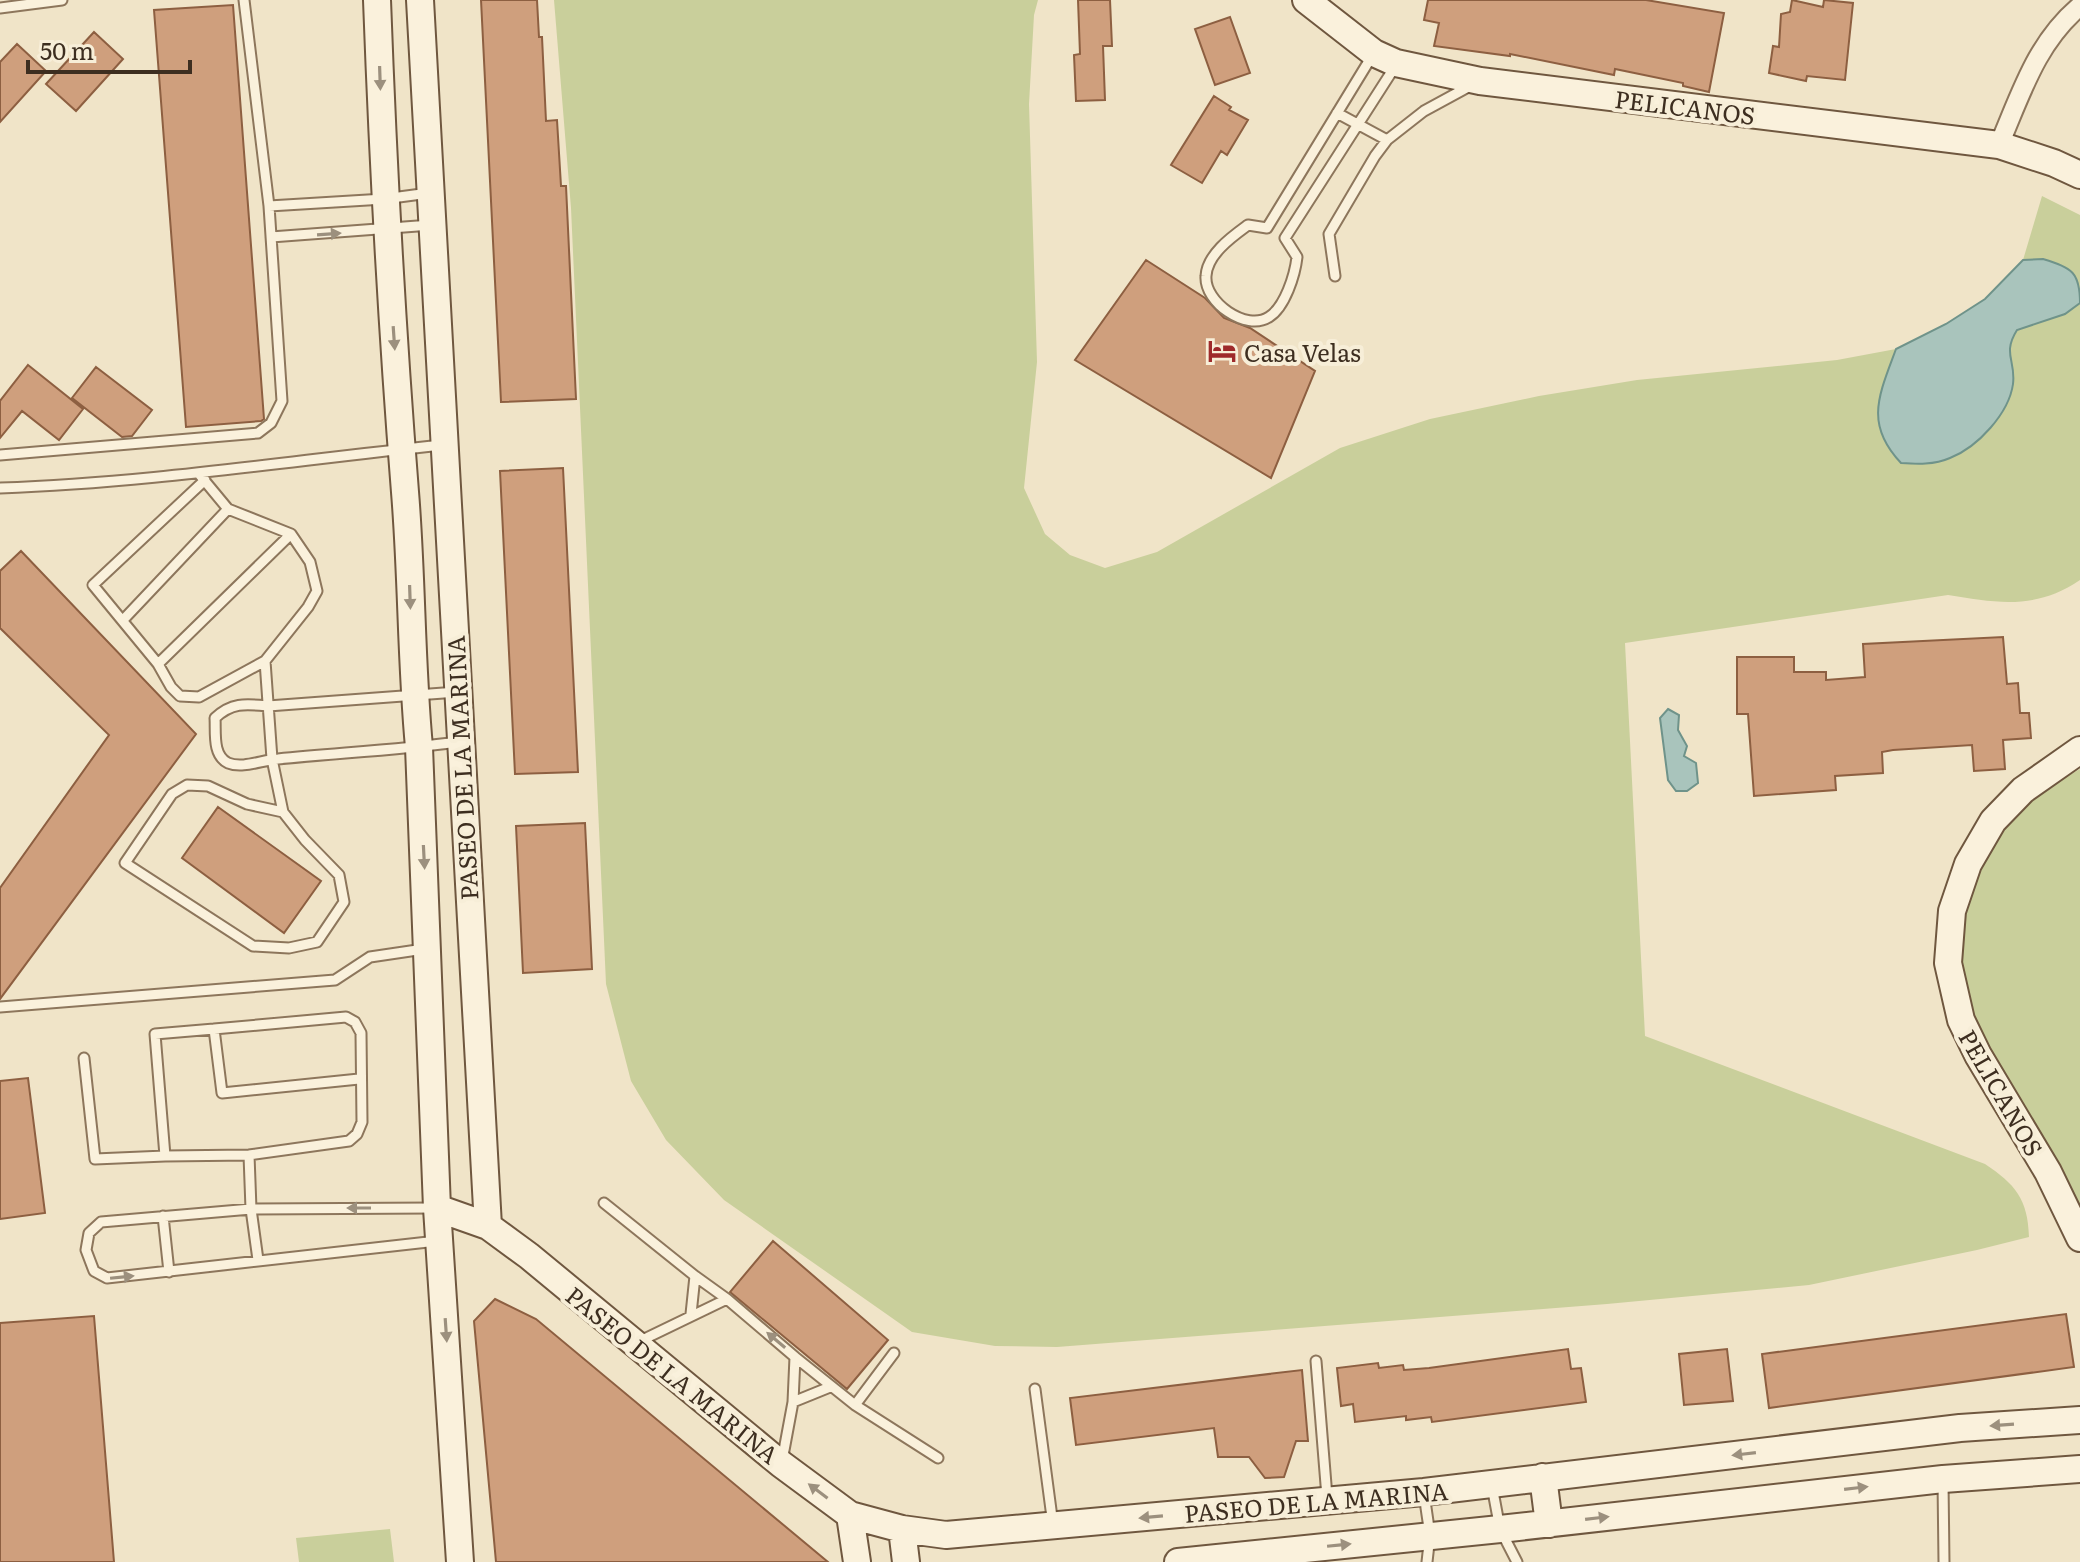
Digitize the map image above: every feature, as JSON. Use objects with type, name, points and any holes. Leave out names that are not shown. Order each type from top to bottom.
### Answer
[{"type":"street","name":"PASEO DE LA MARINA","points":[[377,0],[384,199],[406,494],[414,697],[419,747],[437,1208],[460,1562]]},
{"type":"street","name":"PASEO DE LA MARINA","points":[[420,0],[488,1226],[529,1256],[781,1464],[850,1515],[902,1529],[946,1535],[1424,1492],[1960,1428],[2080,1420]]},
{"type":"street","name":"PELICANOS","points":[[1306,0],[1385,58],[1480,81],[1999,145],[2080,175]]},
{"type":"street","points":[[1999,145],[2040,52],[2059,23],[2080,6]]},
{"type":"street","points":[[406,494],[445,492]]},
{"type":"street","name":"PELICANOS","points":[[2080,750],[2023,790],[1993,821],[1968,864],[1952,911],[1948,963],[1961,1020],[2068,1208],[2080,1238]]},
{"type":"street","points":[[437,1208],[488,1226]]},
{"type":"street","name":"PASEO DE LA MARINA","points":[[1178,1562],[1943,1479],[2080,1469]]},
{"type":"street","points":[[1543,1477],[1549,1524]]},
{"type":"street","points":[[850,1515],[857,1562]]},
{"type":"street","points":[[902,1529],[906,1562]]},
{"type":"lane","points":[[0,8],[62,0]]},
{"type":"lane","points":[[0,455],[258,433],[271,423],[282,401],[269,206],[244,0]]},
{"type":"lane","points":[[1267,228],[1337,113],[1385,58]]},
{"type":"lane","points":[[1285,238],[1358,124],[1385,58]]},
{"type":"lane","points":[[1335,276],[1329,234],[1387,140],[1424,111],[1480,81]]},
{"type":"lane","points":[[1337,113],[1387,140]]},
{"type":"lane","points":[[269,206],[430,193]]},
{"type":"lane","points":[[271,237],[431,225]]},
{"type":"lane","points":[[1248,225],[1267,228],[1285,238],[1297,257],[1294,276],[1284,297],[1270,317],[1255,322],[1238,317],[1220,305],[1209,291],[1205,275],[1227,241],[1248,225]]},
{"type":"lane","points":[[0,488],[202,477],[443,445]]},
{"type":"lane","points":[[202,477],[228,509],[291,534],[310,562],[317,591],[265,661],[199,697],[180,696],[158,664],[93,585],[202,477]]},
{"type":"lane","points":[[123,620],[228,509]]},
{"type":"lane","points":[[158,664],[291,534]]},
{"type":"lane","points":[[265,661],[272,759],[283,812],[339,875],[344,902],[317,942],[289,948],[253,946],[125,863],[172,794],[187,785],[208,786],[247,804],[283,812]]},
{"type":"lane","points":[[457,692],[268,706],[238,704],[224,709],[215,718],[216,748],[229,763],[241,765],[272,759],[459,742]]},
{"type":"lane","points":[[0,1007],[335,980],[370,957],[429,949]]},
{"type":"lane","points":[[84,1058],[95,1159],[249,1155],[349,1141],[357,1134],[362,1122],[359,1079],[361,1033],[355,1022],[346,1017],[155,1034],[165,1156]]},
{"type":"lane","points":[[214,1029],[222,1093],[359,1079]]},
{"type":"lane","points":[[249,1155],[251,1209],[258,1260]]},
{"type":"lane","points":[[604,1203],[727,1299],[830,1387],[938,1458]]},
{"type":"lane","points":[[437,1208],[251,1209],[101,1222],[89,1233],[86,1250],[94,1271],[107,1278],[258,1260],[441,1247]]},
{"type":"lane","points":[[163,1216],[169,1272]]},
{"type":"lane","points":[[691,1314],[695,1276]]},
{"type":"lane","points":[[635,1344],[727,1299]]},
{"type":"lane","points":[[855,1405],[894,1353]]},
{"type":"lane","points":[[781,1464],[793,1402],[795,1357]]},
{"type":"lane","points":[[1316,1361],[1327,1500]]},
{"type":"lane","points":[[793,1402],[830,1387]]},
{"type":"lane","points":[[1035,1389],[1053,1526]]},
{"type":"lane","points":[[1943,1479],[1944,1562]]},
{"type":"lane","points":[[1491,1484],[1500,1529],[1517,1562]]},
{"type":"lane","points":[[1424,1492],[1430,1535],[1427,1562]]},
{"type":"green space","points":[[554,0],[1038,0],[1034,15],[1029,104],[1037,362],[1024,488],[1045,534],[1070,555],[1105,568],[1157,552],[1340,448],[1430,419],[1539,396],[1637,380],[1837,360],[1896,349],[1946,324],[1985,299],[2023,260],[2042,196],[2080,215],[2080,580],[2064,590],[2032,600],[2000,602],[1948,595],[1625,643],[1645,1036],[1985,1164],[2012,1186],[2023,1202],[2029,1237],[1809,1285],[1057,1347],[995,1346],[912,1332],[724,1200],[666,1140],[631,1081],[606,984],[571,208]]},
{"type":"green space","points":[[2080,769],[2080,1229],[1973,1032],[1957,959],[1965,886],[1992,829],[2041,791]]},
{"type":"green space","points":[[390,1529],[394,1562],[299,1562],[296,1538]]},
{"type":"water","points":[[2043,259],[2061,265],[2072,273],[2078,284],[2080,303],[2065,314],[2017,330],[2010,345],[2013,384],[2010,395],[1999,417],[1971,446],[1944,460],[1926,464],[1901,463],[1882,435],[1878,409],[1896,349],[1946,324],[1985,299],[2023,260]]},
{"type":"water","points":[[1668,709],[1679,715],[1678,730],[1687,746],[1684,756],[1696,763],[1698,783],[1687,791],[1676,791],[1668,780],[1660,718]]},
{"type":"building","points":[[481,0],[537,0],[546,121],[557,120],[561,186],[566,186],[576,399],[501,402]]},
{"type":"building","points":[[1078,0],[1110,0],[1112,46],[1103,46],[1105,100],[1076,101],[1074,55],[1080,54]]},
{"type":"building","points":[[1428,0],[1646,0],[1724,13],[1709,92],[1683,86],[1683,83],[1615,69],[1614,75],[1510,54],[1434,46],[1439,23],[1424,20]]},
{"type":"building","points":[[1792,0],[1823,7],[1824,0],[1853,3],[1845,80],[1807,76],[1806,81],[1769,73],[1773,46],[1779,47],[1781,14],[1790,12]]},
{"type":"building","points":[[233,5],[264,419],[186,427],[154,10]]},
{"type":"building","points":[[1230,17],[1250,73],[1215,85],[1195,29]]},
{"type":"building","points":[[94,32],[123,59],[76,111],[46,84]]},
{"type":"building","points":[[17,44],[46,71],[0,122],[0,62]]},
{"type":"building","points":[[1214,96],[1231,107],[1229,110],[1248,120],[1227,155],[1221,151],[1202,183],[1171,165]]},
{"type":"building","points":[[1146,260],[1205,298],[1224,318],[1250,328],[1315,371],[1271,478],[1075,360]]},
{"type":"building","points":[[28,365],[83,409],[59,440],[22,411],[0,438],[0,401]]},
{"type":"building","points":[[96,367],[152,410],[132,436],[122,437],[72,398]]},
{"type":"building","points":[[563,468],[578,772],[515,774],[500,471]]},
{"type":"building","points":[[21,551],[196,734],[0,999],[0,888],[109,735],[0,628],[0,571]]},
{"type":"building","points":[[2003,637],[2007,684],[2018,683],[2020,713],[2029,713],[2031,738],[2003,740],[2005,769],[1974,771],[1972,745],[1893,750],[1882,752],[1883,773],[1835,776],[1836,790],[1754,796],[1748,714],[1737,714],[1737,657],[1794,657],[1794,672],[1826,672],[1826,680],[1865,677],[1863,644]]},
{"type":"building","points":[[218,807],[321,881],[284,933],[182,858]]},
{"type":"building","points":[[585,823],[592,969],[523,973],[516,826]]},
{"type":"building","points":[[28,1078],[45,1213],[0,1219],[0,1081]]},
{"type":"building","points":[[773,1241],[888,1340],[847,1389],[730,1292]]},
{"type":"building","points":[[495,1299],[536,1319],[828,1562],[496,1562],[474,1321]]},
{"type":"building","points":[[2066,1314],[2074,1367],[1769,1408],[1762,1354]]},
{"type":"building","points":[[94,1316],[114,1562],[0,1562],[0,1323]]},
{"type":"building","points":[[1568,1349],[1571,1369],[1581,1368],[1586,1402],[1432,1422],[1431,1417],[1406,1420],[1406,1416],[1355,1422],[1353,1404],[1341,1406],[1337,1368],[1378,1363],[1379,1368],[1403,1365],[1404,1370],[1429,1368]]},
{"type":"building","points":[[1727,1349],[1733,1401],[1684,1405],[1679,1354]]},
{"type":"building","points":[[1302,1370],[1308,1441],[1296,1441],[1284,1477],[1265,1478],[1249,1457],[1218,1457],[1214,1428],[1076,1445],[1070,1398]]},
{"type":"place","name":"Casa Velas","points":[[1222,351]]}]
